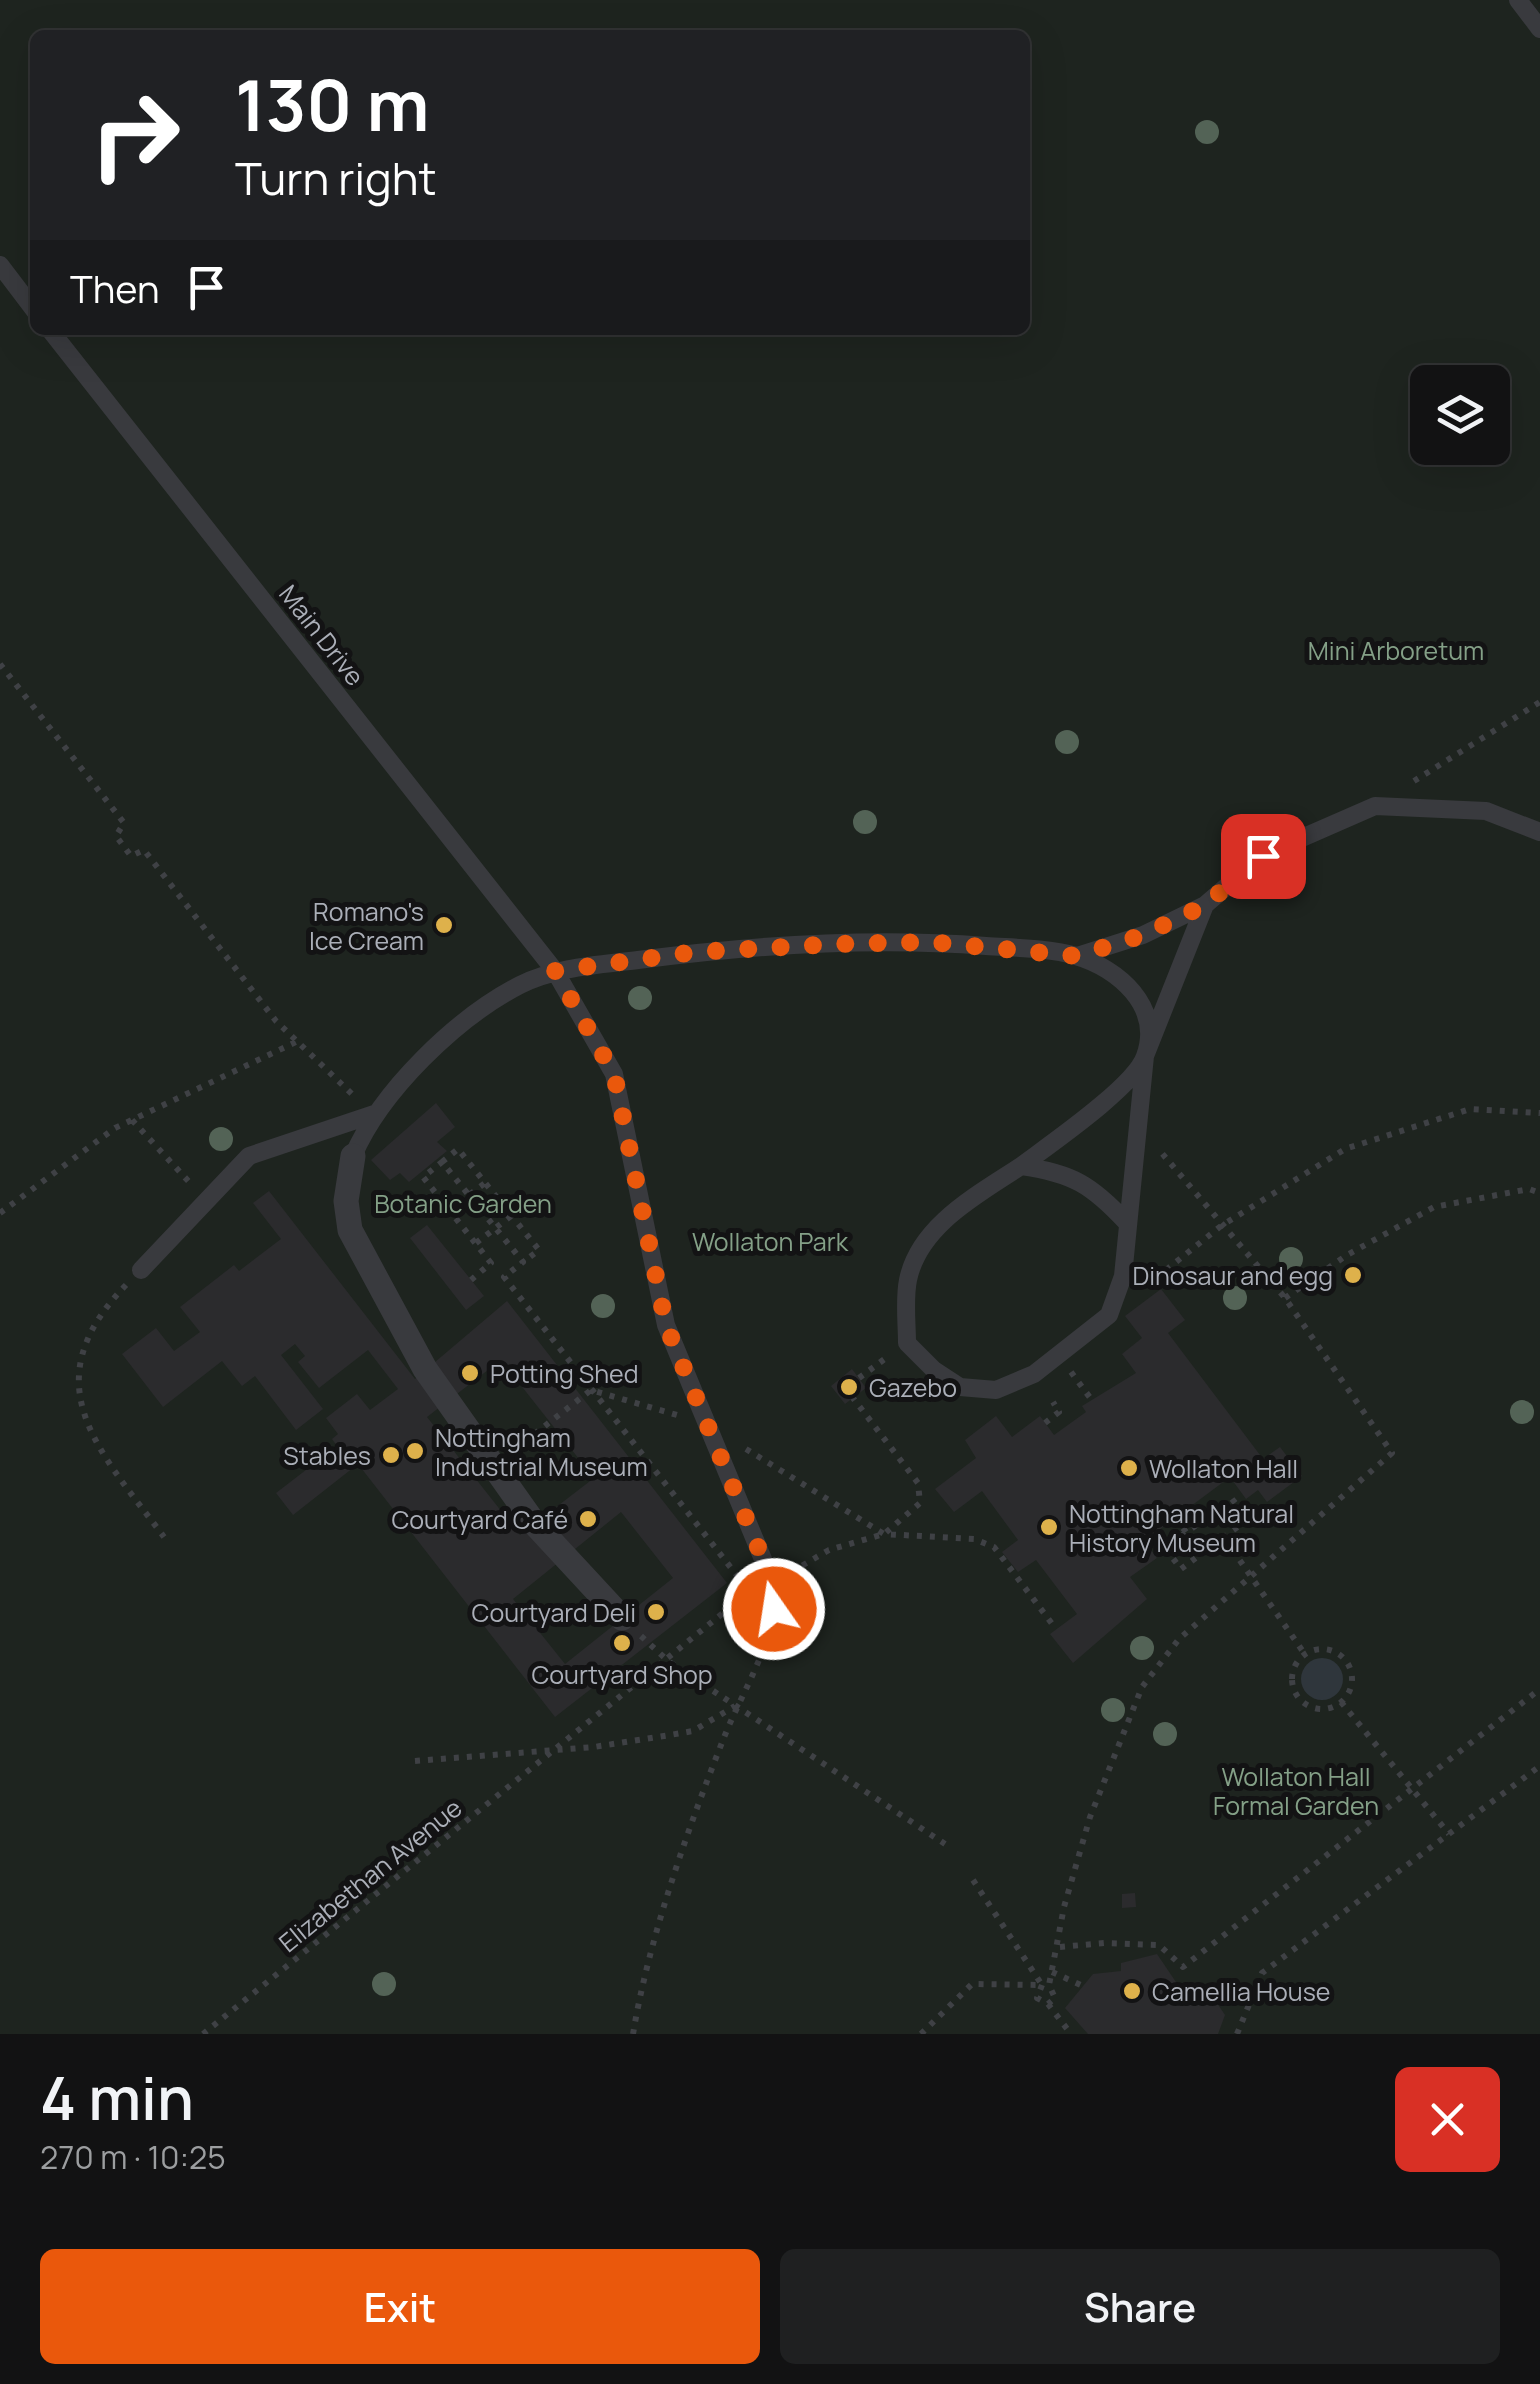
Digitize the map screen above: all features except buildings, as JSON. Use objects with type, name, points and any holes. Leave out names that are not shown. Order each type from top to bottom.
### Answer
[{"type":"street","points":[[353,1156],[346,1201],[350,1230],[432,1381],[534,1523],[622,1618]]},
{"type":"lane","points":[[1518,0],[1540,29]]},
{"type":"lane","points":[[0,266],[30,305]]},
{"type":"lane","name":"Main Drive","points":[[54,335],[555,971],[614,1074],[666,1325],[704,1423],[780,1577]]},
{"type":"lane","points":[[1077,956],[1143,935],[1205,905],[1263,856],[1375,806],[1486,811],[1540,832]]},
{"type":"lane","points":[[353,1156],[374,1114],[429,1054],[518,986],[555,971],[695,952],[836,944],[930,942],[1077,956],[1122,977],[1141,1000],[1147,1023],[1146,1056],[1123,1276],[1109,1315],[1034,1374],[996,1390],[960,1386],[934,1370],[907,1343],[908,1280],[919,1252],[952,1212],[1021,1166],[1122,1086],[1146,1056],[1205,905]]},
{"type":"lane","points":[[141,1270],[250,1156],[374,1114]]},
{"type":"lane","points":[[1021,1166],[1060,1172],[1098,1191],[1127,1223]]},
{"type":"path","points":[[0,664],[124,823],[116,836],[132,856],[144,850],[276,1021],[374,1114]]},
{"type":"path","points":[[1375,806],[1540,702]]},
{"type":"path","points":[[0,1213],[132,1120],[298,1040]]},
{"type":"path","points":[[1109,1315],[1220,1226],[1345,1149],[1470,1108],[1540,1113]]},
{"type":"path","points":[[132,1120],[206,1198]]},
{"type":"path","points":[[1071,2034],[1048,2004],[1037,1998],[1052,1972],[1064,1907],[1090,1817],[1142,1687],[1179,1640],[1392,1454],[1285,1298],[1220,1226],[1137,1123]]},
{"type":"path","points":[[504,1277],[539,1250],[458,1149],[423,1176],[591,1390],[704,1423]]},
{"type":"path","points":[[442,1162],[523,1262]]},
{"type":"path","points":[[449,1210],[485,1183]]},
{"type":"path","points":[[1285,1298],[1346,1255],[1434,1207],[1529,1189],[1540,1193]]},
{"type":"path","points":[[476,1243],[511,1216]]},
{"type":"path","points":[[471,1280],[492,1263]]},
{"type":"path","points":[[141,1270],[97,1321],[84,1351],[80,1410],[105,1458],[164,1536]]},
{"type":"path","points":[[859,1378],[907,1343]]},
{"type":"path","points":[[1069,1369],[1091,1399]]},
{"type":"path","points":[[493,1466],[591,1390]]},
{"type":"path","name":"Elizabethan Avenue","points":[[202,2034],[750,1592],[591,1390]]},
{"type":"path","points":[[853,1398],[922,1491],[920,1504],[884,1534]]},
{"type":"path","points":[[1045,1423],[1059,1412],[1053,1402]]},
{"type":"path","points":[[732,1440],[884,1534]]},
{"type":"path","points":[[1232,1498],[1248,1520],[1181,1569],[1165,1548],[1208,1516],[1232,1498]]},
{"type":"path","points":[[1186,1532],[1180,1523],[1189,1512],[1201,1507],[1208,1516]]},
{"type":"path","points":[[633,2034],[646,1973],[737,1704],[774,1609],[780,1577],[829,1550],[884,1534],[974,1539],[994,1547],[1053,1626]]},
{"type":"path","points":[[1225,1539],[1304,1654]]},
{"type":"path","points":[[649,1643],[668,1661],[946,1844]]},
{"type":"path","points":[[1322,1648],[1349,1664],[1352,1685],[1341,1702],[1320,1708],[1299,1698],[1292,1676],[1304,1654],[1322,1648]]},
{"type":"path","points":[[1058,1948],[1064,1944],[1104,1942],[1159,1945],[1183,1967],[1540,1689]]},
{"type":"path","points":[[1341,1702],[1449,1834]]},
{"type":"path","points":[[415,1762],[594,1747],[693,1731],[737,1704]]},
{"type":"path","points":[[1237,2034],[1262,1973],[1540,1766]]},
{"type":"path","points":[[974,1880],[1045,1985],[1056,1994],[1048,2004]]},
{"type":"path","points":[[1052,1972],[1083,1986]]},
{"type":"path","points":[[922,2034],[972,1984],[1045,1985]]},
{"type":"green space","name":"Wollaton Park","points":[[0,0],[1540,0],[1540,2034],[0,2034]]},
{"type":"shaded area","points":[[1322,1658],[1337,1664],[1343,1679],[1337,1694],[1322,1700],[1307,1694],[1301,1679],[1307,1664]]},
{"type":"place","name":"Romano's Ice Cream","points":[[444,925]]},
{"type":"place","name":"Dinosaur and egg","points":[[1353,1275]]},
{"type":"place","name":"Potting Shed","points":[[470,1373]]},
{"type":"place","name":"Gazebo","points":[[849,1387]]},
{"type":"place","name":"Nottingham Industrial Museum","points":[[415,1451]]},
{"type":"place","name":"Stables","points":[[391,1455]]},
{"type":"place","name":"Wollaton Hall","points":[[1129,1468]]},
{"type":"place","name":"Courtyard Café","points":[[588,1519]]},
{"type":"place","name":"Nottingham Natural History Museum","points":[[1049,1527]]},
{"type":"place","name":"Courtyard Deli","points":[[656,1612]]},
{"type":"place","name":"Courtyard Shop","points":[[622,1643]]},
{"type":"place","name":"Camellia House","points":[[1132,1991]]},
{"type":"route","points":[[774,1609],[772,1581],[666,1325],[614,1074],[555,971],[695,952],[836,944],[930,942],[1077,956],[1143,935],[1205,905],[1263,856]]},
{"type":"park label","name":"Mini Arboretum","points":[[1396,650]]},
{"type":"park label","name":"Botanic Garden","points":[[463,1203]]},
{"type":"park label","name":"Wollaton Hall Formal Garden","points":[[1296,1790]]}]
